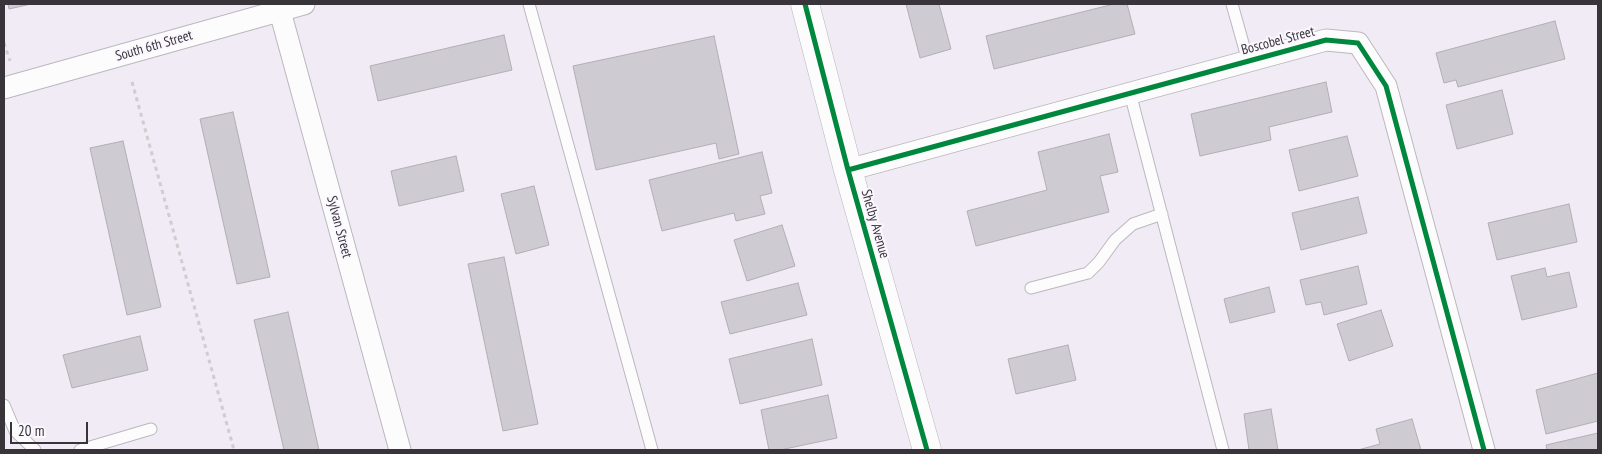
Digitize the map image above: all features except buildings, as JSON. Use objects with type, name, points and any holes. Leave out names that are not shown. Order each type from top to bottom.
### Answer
[{"type":"street","name":"South 6th Street","points":[[4,88],[279,7],[304,4]]},
{"type":"street","name":"Shelby Avenue","points":[[806,4],[848,170],[927,450]]},
{"type":"street","name":"Sylvan Street","points":[[279,7],[400,450]]},
{"type":"street","name":"Boscobel Street","points":[[848,170],[1326,40],[1358,43],[1386,86],[1484,450]]},
{"type":"lane","points":[[530,4],[652,450]]},
{"type":"lane","points":[[1232,4],[1248,61]]},
{"type":"lane","points":[[1130,93],[1223,450]]},
{"type":"lane","points":[[1031,288],[1088,273],[1099,262],[1115,240],[1133,224],[1162,214]]},
{"type":"lane","points":[[4,405],[15,431],[35,450]]},
{"type":"lane","points":[[80,450],[152,429]]},
{"type":"path","points":[[4,43],[12,66]]},
{"type":"path","points":[[132,82],[234,450]]},
{"type":"cycle path","points":[[805,4],[848,170],[927,450]]},
{"type":"cycle path","points":[[848,170],[1326,40],[1358,43],[1386,86],[1484,450]]}]
